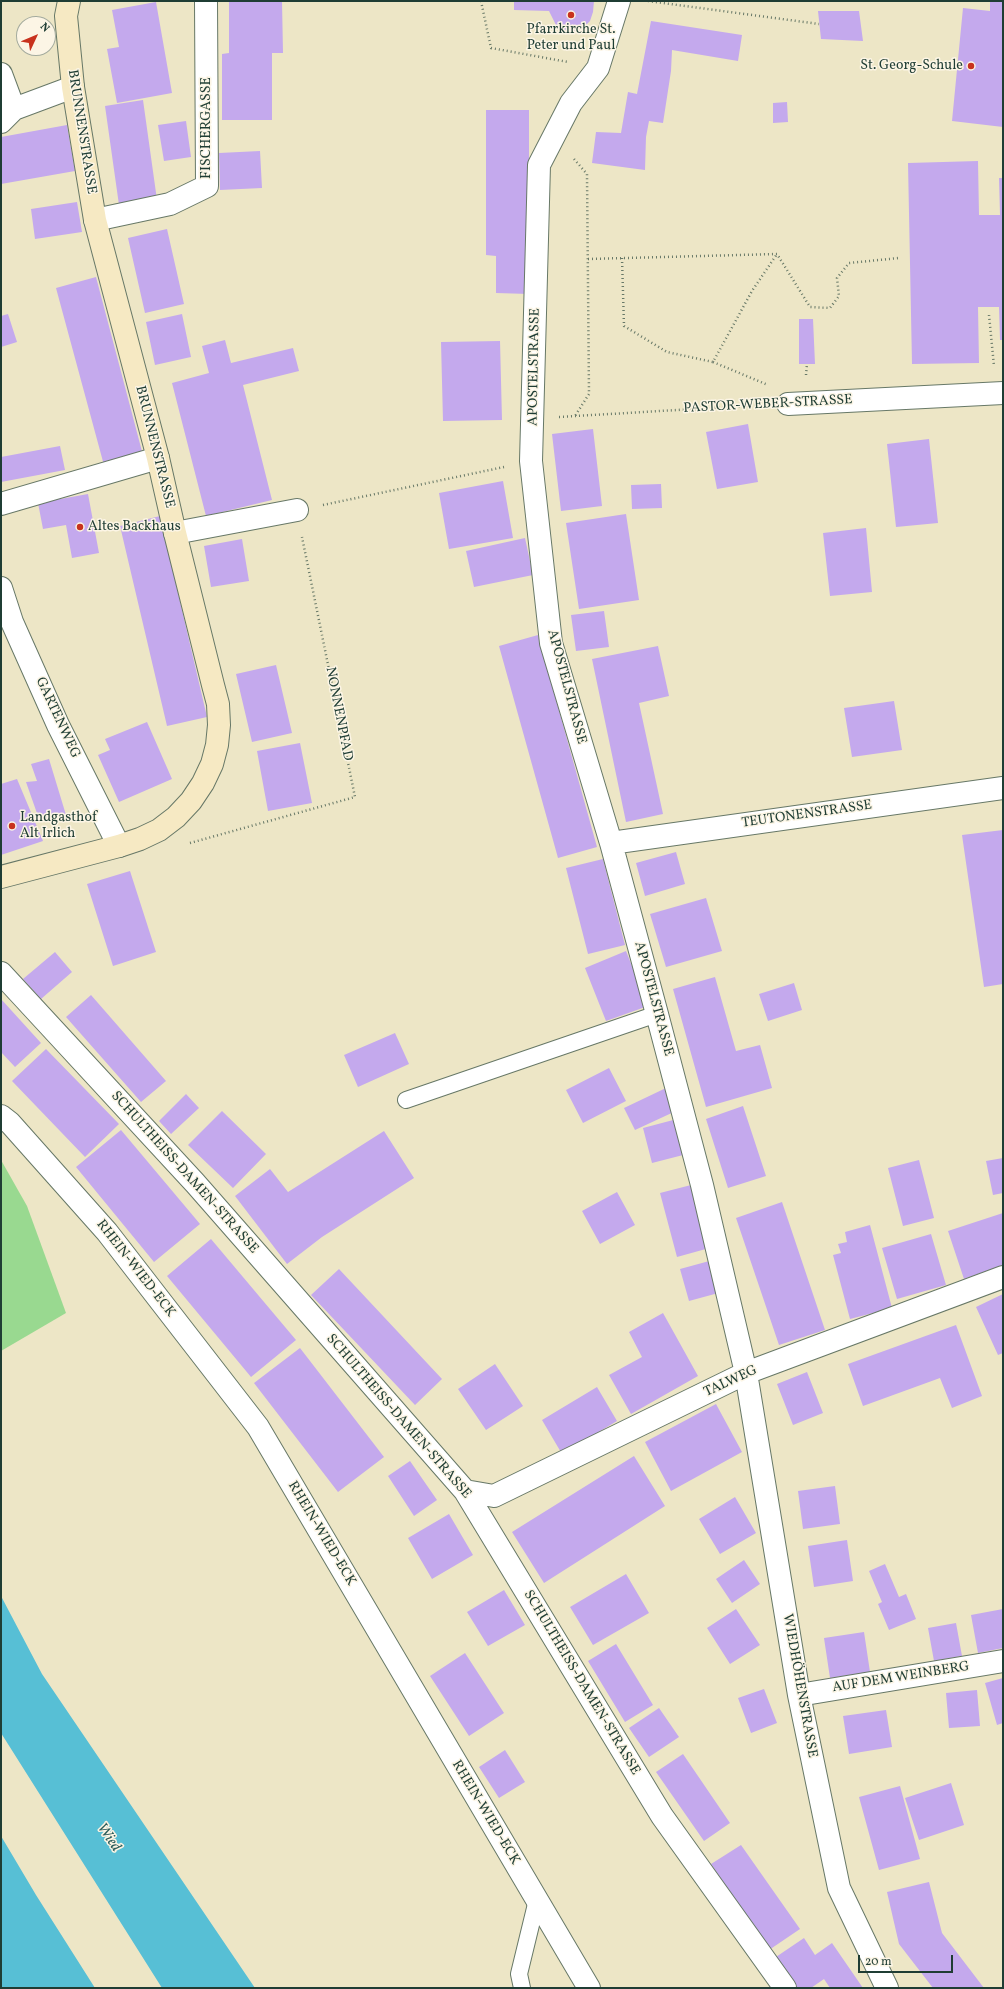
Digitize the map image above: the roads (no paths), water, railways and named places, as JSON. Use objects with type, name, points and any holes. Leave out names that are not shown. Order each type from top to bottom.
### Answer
[{"type":"street","name":"BRUNNENSTRASSE","points":[[1,878],[120,846],[159,830],[176,817],[191,801],[203,783],[212,764],[217,744],[219,724],[218,704],[175,533],[158,458],[95,220],[73,87],[66,16],[69,1]]},
{"type":"street","name":"FISCHERGASSE","points":[[95,220],[170,204],[207,186],[206,1]]},
{"type":"street","name":"APOSTELSTRASSE","points":[[619,1],[598,68],[571,103],[539,165],[532,461],[551,643],[611,843],[657,1014],[702,1185],[746,1373]]},
{"type":"street","points":[[1,74],[7,116],[73,87]]},
{"type":"street","name":"PASTOR-WEBER-STRASSE","points":[[788,404],[1000,393]]},
{"type":"street","points":[[1,504],[158,458]]},
{"type":"street","points":[[175,533],[297,510]]},
{"type":"street","name":"GARTENWEG","points":[[1,588],[12,622],[58,725],[120,846]]},
{"type":"street","name":"TEUTONENSTRASSE","points":[[611,843],[1003,788]]},
{"type":"street","name":"SCHULTHEISS-DAMEN-STRASSE","points":[[1,973],[195,1183],[465,1491],[662,1816],[785,1988]]},
{"type":"street","name":"RHEIN-WIED-ECK","points":[[1,1116],[10,1123],[107,1232],[258,1427],[589,1988]]},
{"type":"street","name":"TALWEG","points":[[465,1491],[494,1496],[746,1373],[1003,1277]]},
{"type":"street","name":"WIEDHÖHENSTRASSE","points":[[746,1373],[799,1695],[839,1888],[887,1988]]},
{"type":"street","name":"AUF DEM WEINBERG","points":[[799,1695],[1003,1661]]},
{"type":"lane","points":[[406,1100],[657,1014]]},
{"type":"lane","points":[[522,1988],[519,1974],[536,1900]]},
{"type":"water","name":"Wied","points":[[1,1596],[42,1674],[255,1988],[162,1988],[1,1733]]},
{"type":"water","points":[[1,1836],[36,1895],[95,1988],[1,1988]]},
{"type":"place","name":"Pfarrkirche St. Peter und Paul","points":[[571,15]]},
{"type":"place","name":"St. Georg-Schule","points":[[971,66]]},
{"type":"place","name":"Altes Backhaus","points":[[80,527]]},
{"type":"place","name":"Landgasthof Alt Irlich","points":[[12,826]]}]
